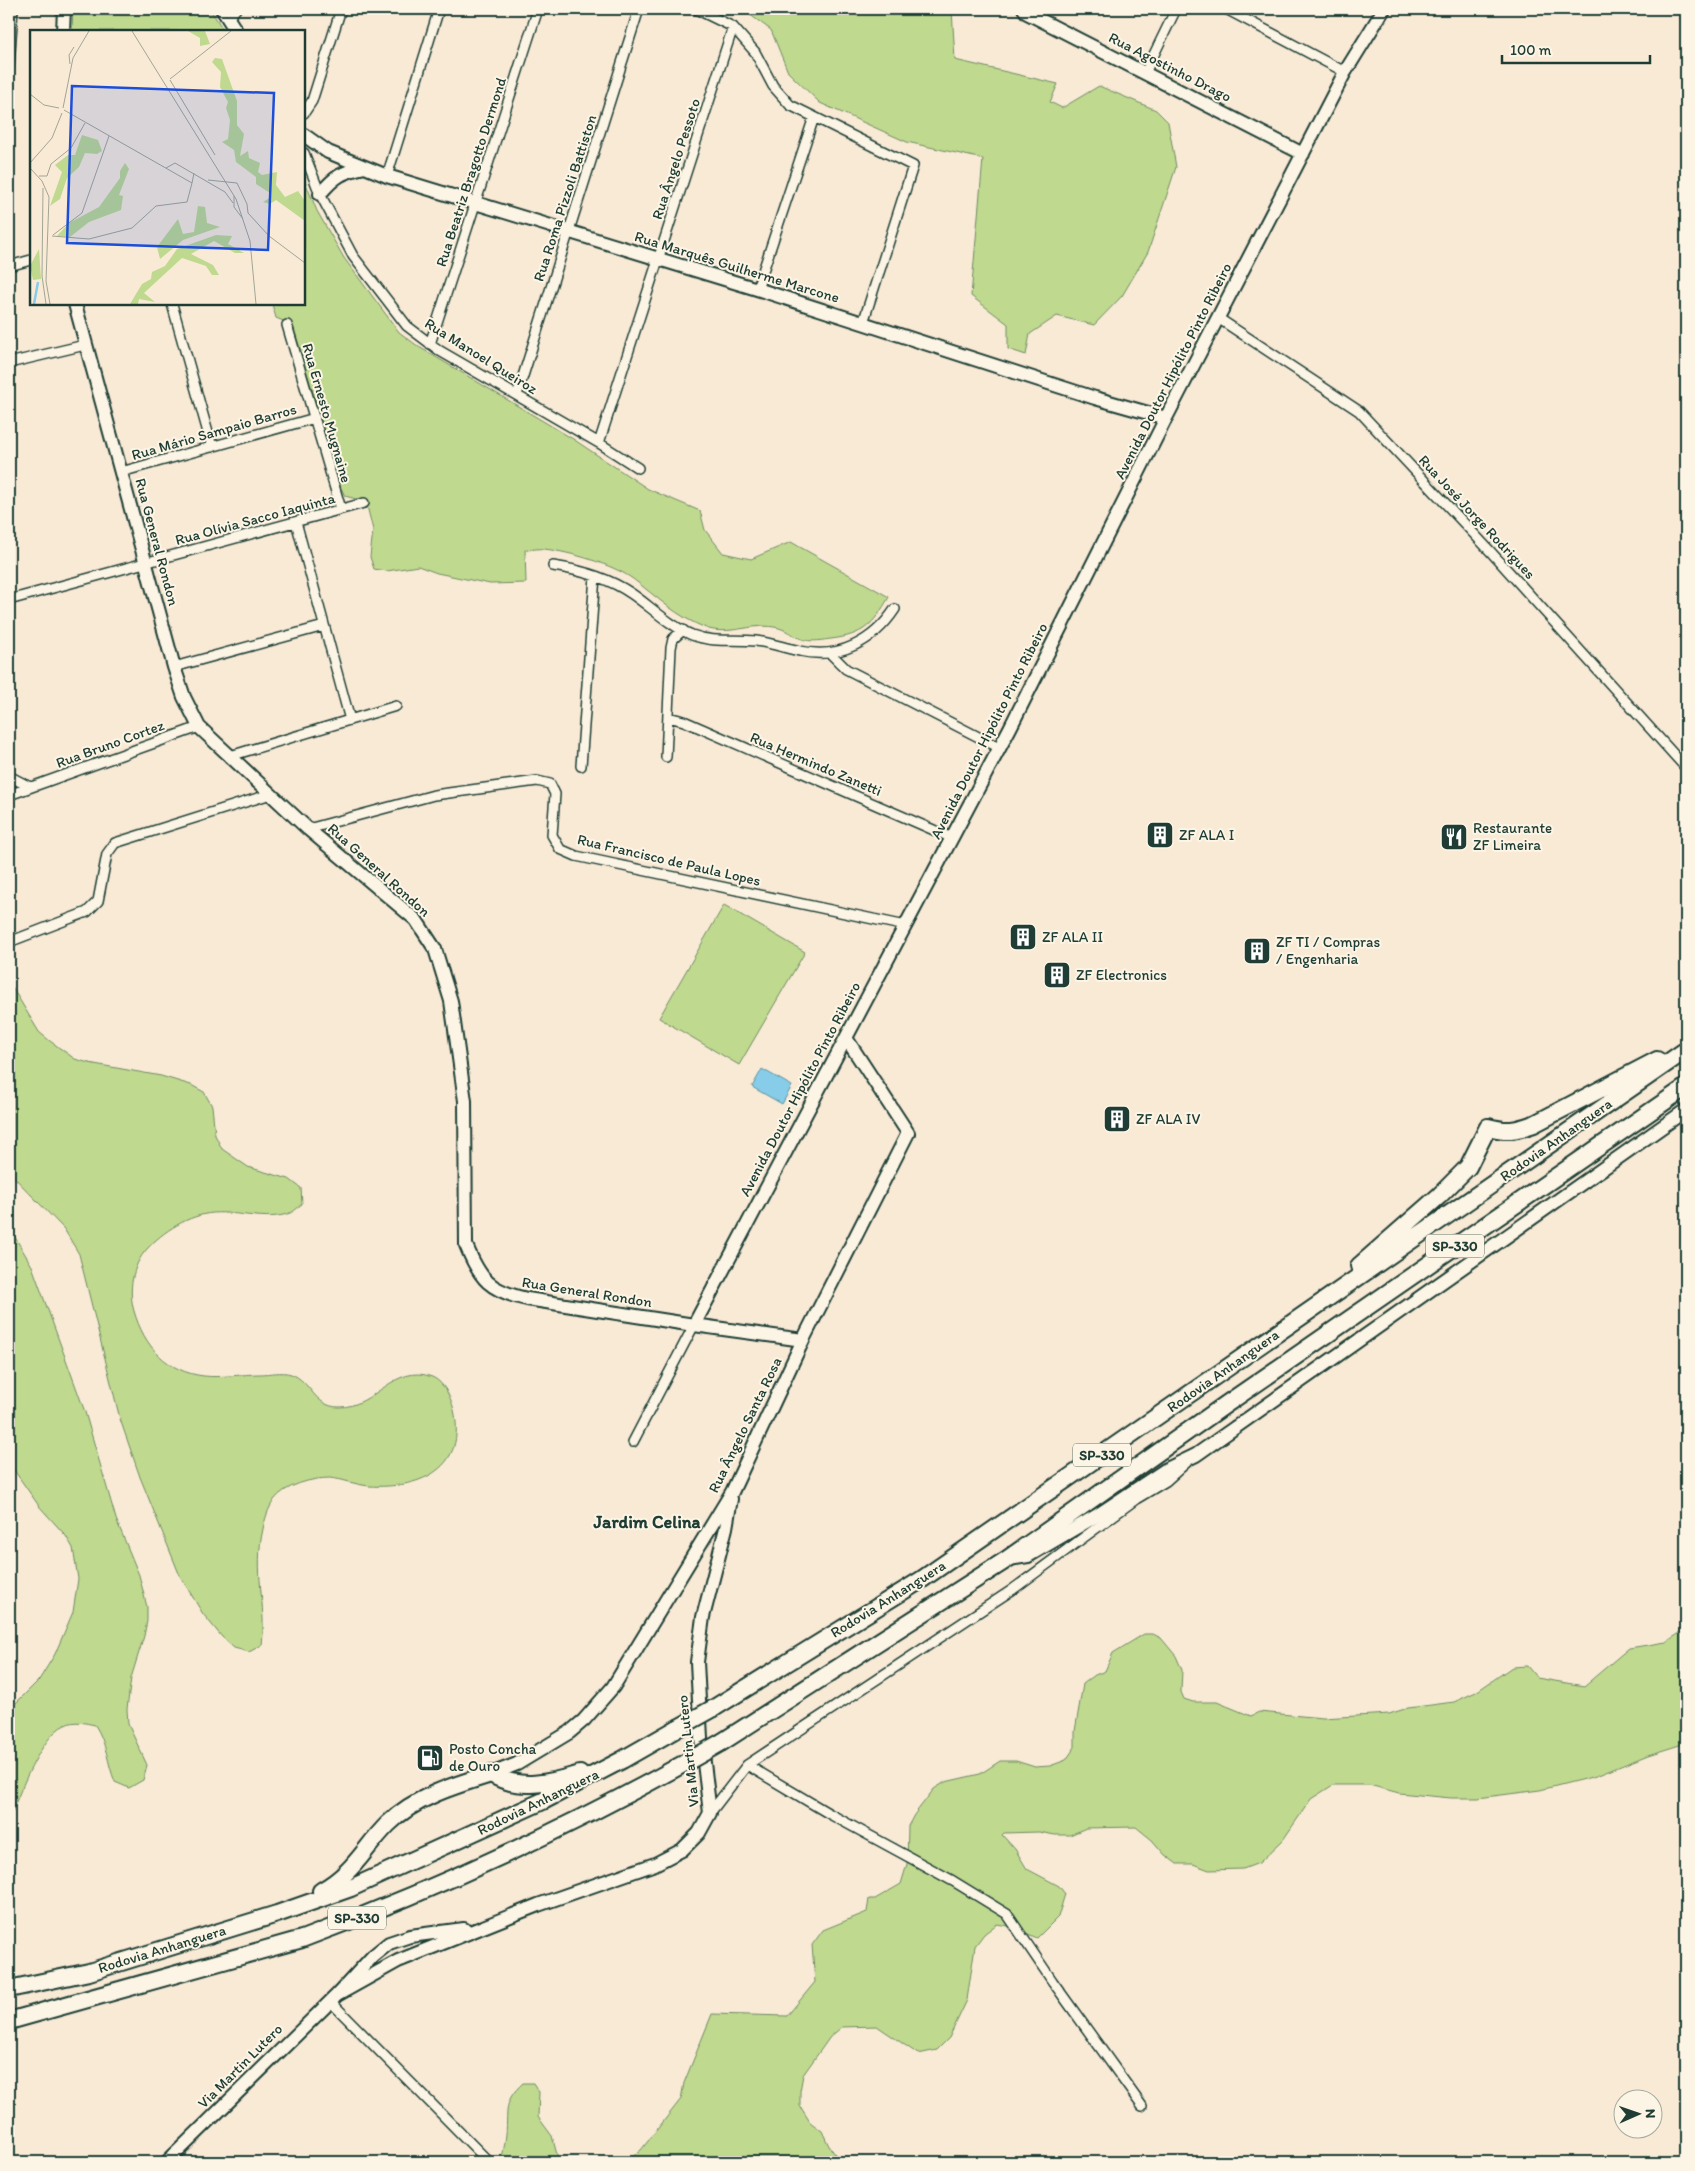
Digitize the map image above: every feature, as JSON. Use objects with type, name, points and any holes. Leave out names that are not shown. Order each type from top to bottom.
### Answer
[{"type":"highway","points":[[1300,1318],[1439,1196],[1468,1167],[1488,1127],[1505,1132],[1534,1124],[1596,1090],[1686,1046]]},
{"type":"highway","name":"Rodovia Anhanguera","points":[[9,1989],[89,1972],[277,1914],[351,1888],[543,1801],[622,1760],[714,1708],[921,1580],[1686,1050]]},
{"type":"highway","name":"Rodovia Anhanguera","points":[[9,2021],[302,1939],[454,1878],[615,1802],[722,1742],[1006,1560],[1225,1405],[1682,1091]]},
{"type":"highway","points":[[277,1914],[339,1880],[351,1870],[388,1824],[406,1808],[453,1786],[491,1774],[509,1783],[558,1781],[622,1760]]},
{"type":"street","points":[[9,66],[13,9]]},
{"type":"street","points":[[63,30],[64,9]]},
{"type":"street","points":[[305,112],[312,101],[341,9]]},
{"type":"street","points":[[388,176],[440,9]]},
{"type":"street","name":"Rua Beatriz Bragotto Dermond","points":[[430,344],[538,9]]},
{"type":"street","name":"Rua Roma Pizzoli Battiston","points":[[517,395],[640,9]]},
{"type":"street","points":[[696,9],[733,27],[755,52],[773,86],[790,105],[913,166],[863,323]]},
{"type":"street","name":"Rua Agostinho Drago","points":[[1024,9],[1027,13],[1303,154]]},
{"type":"street","points":[[1145,73],[1176,9]]},
{"type":"street","points":[[1226,9],[1345,72]]},
{"type":"street","name":"Avenida Doutor Hipólito Pinto Ribeiro","points":[[1368,32],[1377,9]]},
{"type":"street","name":"Avenida Doutor Hipólito Pinto Ribeiro","points":[[633,1442],[1000,748],[1166,418],[1345,72],[1384,9]]},
{"type":"street","points":[[228,12],[236,30]]},
{"type":"street","name":"Rua Ângelo Pessoto","points":[[599,442],[733,27]]},
{"type":"street","points":[[757,290],[814,117]]},
{"type":"street","name":"Rua Marquês Guilherme Marcone","points":[[305,136],[328,152],[388,176],[863,323],[1095,398],[1166,418]]},
{"type":"street","name":"Rua Manoel Queiroz","points":[[305,156],[320,194],[353,256],[407,326],[430,344],[599,442],[638,468]]},
{"type":"street","points":[[320,194],[332,179],[346,171],[365,167]]},
{"type":"street","points":[[9,266],[30,260]]},
{"type":"street","name":"Rua General Rondon","points":[[75,305],[174,667],[184,698],[199,727],[308,829],[416,920],[435,949],[451,1001],[464,1101],[466,1244],[473,1264],[486,1282],[505,1294],[694,1326],[803,1340]]},
{"type":"street","points":[[172,305],[212,447]]},
{"type":"street","name":"Rua José Jorge Rodrigues","points":[[1218,318],[1359,411],[1490,551],[1686,768]]},
{"type":"street","name":"Rua Ernesto Mugnaine","points":[[287,325],[341,509]]},
{"type":"street","points":[[9,363],[86,345]]},
{"type":"street","name":"Rua Mário Sampaio Barros","points":[[121,472],[315,418]]},
{"type":"street","name":"Rua Olívia Sacco Iaquinta","points":[[9,600],[364,503]]},
{"type":"street","points":[[296,522],[350,720]]},
{"type":"street","points":[[553,566],[595,576],[630,592],[682,630],[714,641],[755,641],[804,652],[830,652],[850,647],[868,638],[883,625],[895,609]]},
{"type":"street","points":[[581,766],[595,576]]},
{"type":"street","points":[[174,667],[324,626]]},
{"type":"street","points":[[666,757],[670,648],[673,638],[682,630]]},
{"type":"street","points":[[830,652],[846,670],[1000,748]]},
{"type":"street","points":[[230,756],[396,706]]},
{"type":"street","name":"Rua Hermindo Zanetti","points":[[668,717],[684,721],[952,838]]},
{"type":"street","name":"Rua Bruno Cortez","points":[[9,795],[199,727]]},
{"type":"street","points":[[9,776],[30,787]]},
{"type":"street","name":"Rua Francisco de Paula Lopes","points":[[308,829],[434,795],[537,781],[550,784],[555,794],[552,835],[560,848],[576,856],[906,926]]},
{"type":"street","points":[[9,942],[87,912],[98,901],[107,854],[115,843],[271,794]]},
{"type":"street","name":"Rua Ângelo Santa Rosa","points":[[491,1774],[517,1764],[570,1732],[595,1709],[618,1680],[732,1492],[803,1340],[908,1133],[846,1038]]},
{"type":"street","points":[[710,1814],[747,1765],[1012,1590],[1136,1499],[1166,1481],[1196,1455],[1686,1110]]},
{"type":"street","points":[[1006,1560],[1028,1556],[1096,1516],[1165,1470],[1196,1455]]},
{"type":"street","name":"Via Martin Lutero","points":[[333,1998],[401,1959],[655,1864],[682,1850],[699,1833],[710,1814],[701,1738],[697,1662],[703,1617],[726,1528],[732,1492]]},
{"type":"street","points":[[747,1765],[828,1813],[953,1881],[1007,1914],[1142,2106]]},
{"type":"street","name":"Via Martin Lutero","points":[[167,2162],[333,1998],[358,1970],[394,1941],[486,1926]]},
{"type":"street","points":[[394,1941],[405,1947],[401,1959]]},
{"type":"street","points":[[333,1998],[489,2162]]},
{"type":"green space","points":[[73,9],[210,9],[223,30],[72,30]]},
{"type":"green space","points":[[742,9],[952,9],[955,60],[1058,84],[1050,102],[1062,108],[1099,86],[1156,110],[1168,122],[1176,167],[1148,252],[1122,296],[1094,325],[1057,316],[1030,334],[1026,355],[1008,349],[1008,324],[971,296],[983,159],[907,142],[820,103],[788,72],[771,30]]},
{"type":"green space","points":[[305,181],[317,211],[344,258],[399,332],[419,347],[573,439],[648,489],[700,511],[705,530],[723,553],[751,559],[791,542],[889,597],[878,615],[860,631],[852,635],[812,641],[797,637],[782,629],[766,626],[722,631],[706,628],[686,618],[633,579],[614,568],[578,556],[542,549],[525,550],[526,583],[490,584],[437,573],[418,566],[387,571],[374,569],[370,557],[373,530],[365,498],[356,499],[345,496],[341,488],[293,325],[276,318],[272,305],[305,305]]},
{"type":"green space","points":[[724,905],[805,952],[739,1065],[659,1018]]},
{"type":"green space","points":[[9,982],[39,1032],[75,1059],[161,1076],[191,1085],[204,1092],[212,1106],[215,1135],[222,1149],[248,1167],[289,1179],[301,1188],[302,1204],[292,1212],[272,1217],[222,1213],[204,1214],[177,1225],[153,1242],[147,1249],[135,1270],[131,1295],[138,1324],[151,1346],[159,1355],[179,1369],[204,1376],[291,1374],[298,1377],[324,1403],[339,1407],[363,1401],[407,1375],[419,1374],[432,1377],[441,1383],[448,1393],[452,1404],[455,1415],[456,1434],[453,1450],[445,1463],[434,1473],[420,1480],[387,1486],[369,1486],[330,1478],[315,1479],[292,1486],[274,1500],[266,1518],[260,1545],[259,1560],[263,1616],[262,1645],[249,1652],[234,1648],[222,1637],[203,1614],[180,1576],[140,1477],[120,1419],[79,1254],[64,1229],[9,1172]]},
{"type":"green space","points":[[9,1227],[32,1266],[85,1412],[116,1519],[139,1575],[147,1607],[147,1621],[131,1678],[127,1709],[128,1724],[147,1765],[143,1780],[129,1788],[115,1782],[102,1739],[95,1725],[80,1722],[69,1723],[56,1731],[39,1753],[24,1782],[9,1820],[9,1710],[39,1680],[55,1654],[73,1612],[78,1579],[73,1548],[66,1536],[39,1506],[9,1463]]},
{"type":"green space","points":[[1686,1629],[1686,1743],[1648,1755],[1596,1776],[1540,1790],[1478,1798],[1451,1798],[1399,1793],[1369,1785],[1333,1785],[1311,1799],[1283,1840],[1259,1863],[1243,1869],[1209,1870],[1193,1864],[1177,1864],[1136,1827],[1086,1828],[1070,1835],[1039,1832],[1004,1833],[1002,1835],[1015,1849],[1027,1869],[1059,1886],[1065,1894],[1058,1917],[1037,1938],[1013,1927],[997,1924],[984,1934],[975,1946],[967,2000],[949,2038],[937,2050],[918,2054],[877,2026],[842,2027],[830,2037],[803,2075],[800,2106],[810,2122],[822,2131],[829,2146],[841,2162],[626,2162],[641,2150],[681,2099],[684,2083],[712,2014],[787,2016],[815,1982],[812,1945],[823,1930],[867,1912],[869,1899],[875,1899],[901,1884],[907,1864],[908,1826],[934,1789],[945,1782],[980,1774],[1000,1761],[1016,1761],[1035,1767],[1050,1766],[1066,1760],[1075,1747],[1075,1731],[1083,1684],[1095,1675],[1105,1671],[1113,1653],[1144,1634],[1153,1634],[1161,1638],[1176,1656],[1182,1670],[1181,1692],[1184,1699],[1193,1702],[1217,1702],[1251,1716],[1259,1712],[1323,1718],[1389,1714],[1408,1708],[1454,1702],[1476,1692],[1512,1667],[1527,1666],[1537,1678],[1584,1686],[1629,1648],[1666,1642]]},
{"type":"green space","points":[[523,2083],[533,2083],[539,2092],[538,2117],[552,2136],[559,2162],[501,2162],[506,2138],[509,2101]]},
{"type":"water","points":[[762,1069],[792,1086],[782,1104],[752,1087]]},
{"type":"place","name":"ZF ALA I","points":[[1160,835]]},
{"type":"place","name":"Restaurante ZF Limeira","points":[[1454,837]]},
{"type":"place","name":"ZF ALA II","points":[[1023,937]]},
{"type":"place","name":"ZF TI / Compras / Engenharia","points":[[1257,951]]},
{"type":"place","name":"ZF Electronics","points":[[1057,975]]},
{"type":"place","name":"ZF ALA IV","points":[[1117,1119]]},
{"type":"place","name":"Posto Concha de Ouro","points":[[430,1758]]},
{"type":"district","name":"Jardim Celina","points":[[647,1522]]}]
